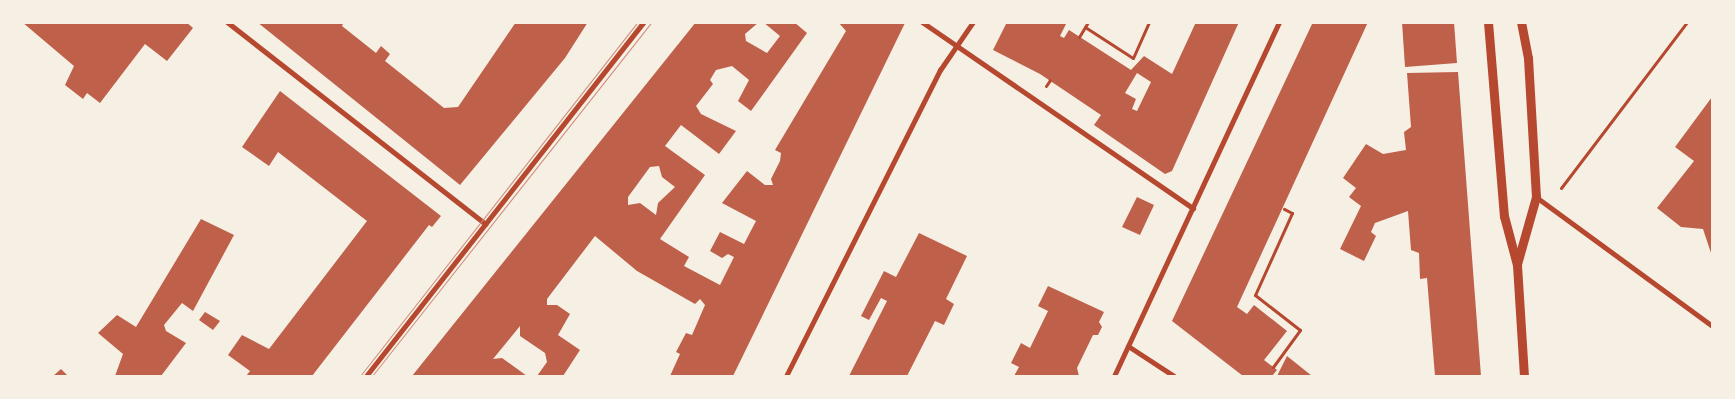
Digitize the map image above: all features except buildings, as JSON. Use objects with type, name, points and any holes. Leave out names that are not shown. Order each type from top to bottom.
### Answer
[{"type":"street","points":[[226,22],[486,224]]},
{"type":"street","points":[[366,376],[644,22]]},
{"type":"street","points":[[922,22],[957,48],[1193,208]]},
{"type":"street","points":[[786,376],[934,81],[973,22]]},
{"type":"street","points":[[1114,376],[1279,22]]},
{"type":"street","points":[[1488,22],[1504,216],[1517,265],[1524,376]]},
{"type":"street","points":[[1517,265],[1536,197],[1528,58],[1522,22]]},
{"type":"street","points":[[1536,197],[1712,326]]},
{"type":"street","points":[[1128,346],[1174,376]]},
{"type":"path","points":[[1079,37],[1088,22]]},
{"type":"path","points":[[1085,27],[1133,58],[1149,22]]},
{"type":"path","points":[[1561,188],[1687,22]]},
{"type":"path","points":[[1273,367],[1300,330],[1255,295],[1292,214],[1284,209]]},
{"type":"tram line","points":[[360,376],[638,22]]},
{"type":"tram line","points":[[372,376],[652,22]]}]
